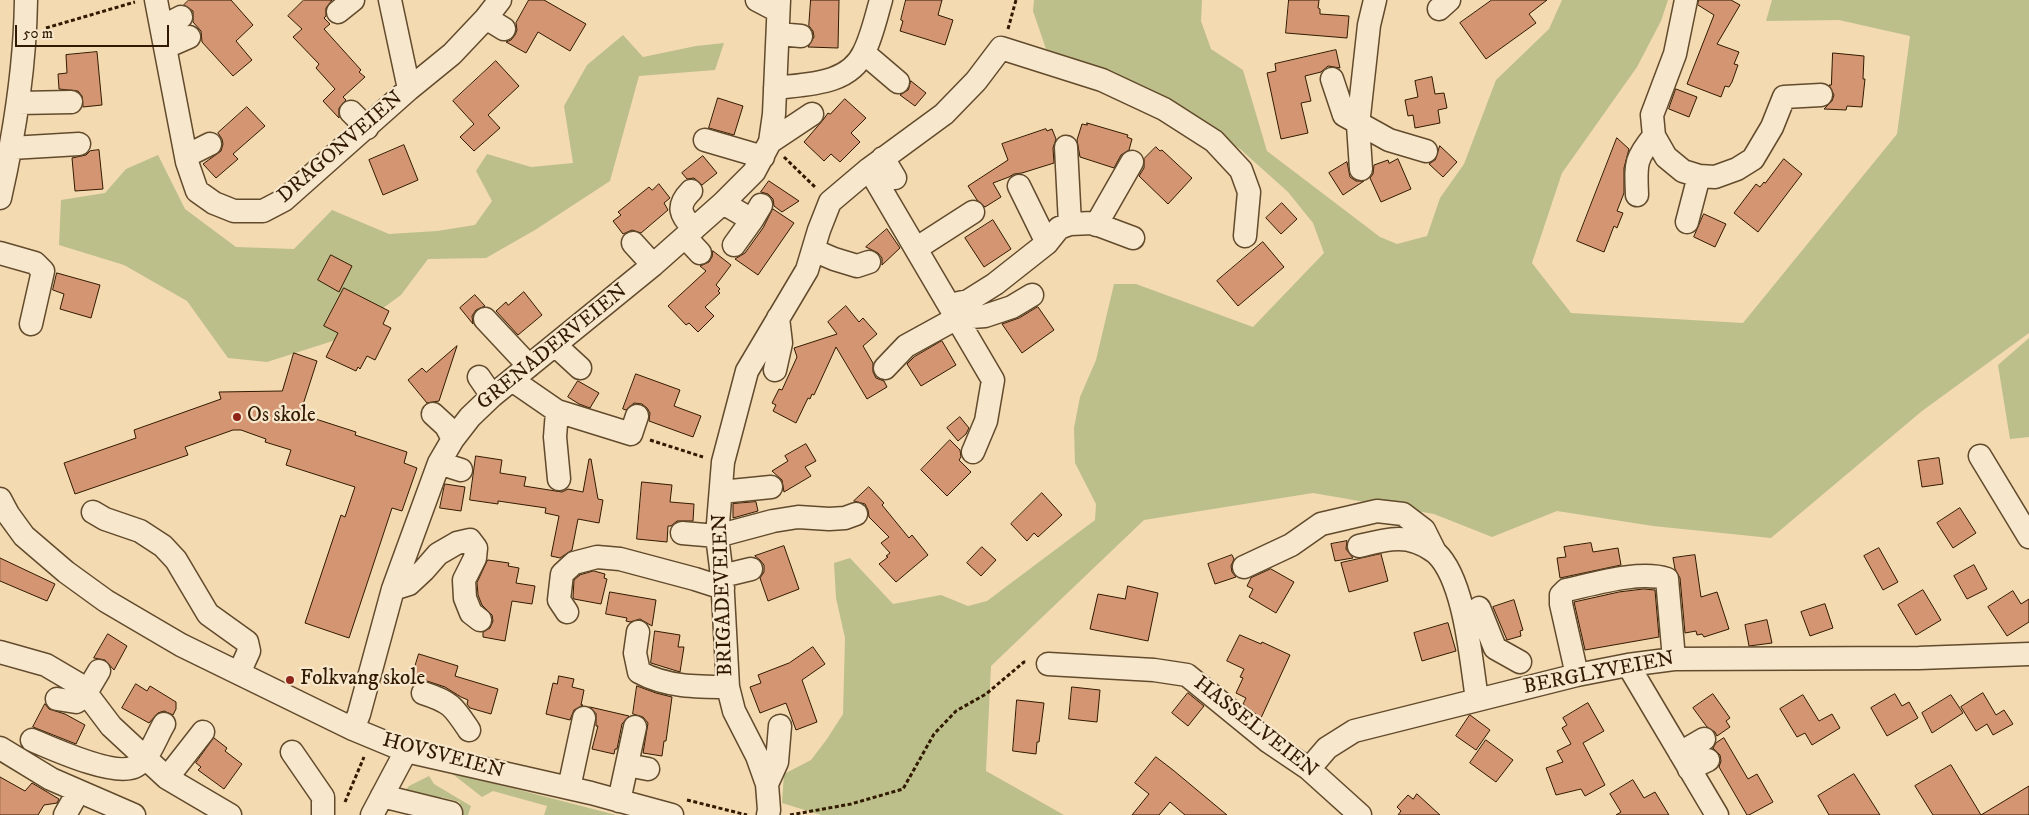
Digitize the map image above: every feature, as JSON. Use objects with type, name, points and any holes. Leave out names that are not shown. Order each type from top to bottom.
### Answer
[{"type":"street","points":[[0,198],[18,103],[25,34],[26,0]]},
{"type":"street","name":"DRAGONVEIEN","points":[[156,0],[174,32],[186,156],[197,191],[214,203],[234,211],[263,211],[284,200],[409,89],[452,54],[495,24],[500,0]]},
{"type":"street","points":[[390,0],[409,89]]},
{"type":"street","points":[[757,0],[778,6]]},
{"type":"street","points":[[775,88],[834,80],[853,69],[864,53],[882,0]]},
{"type":"street","points":[[1686,0],[1675,54],[1652,115],[1654,136],[1666,157],[1683,171],[1699,176],[1715,176],[1737,169],[1754,159],[1772,127],[1784,97],[1821,95]]},
{"type":"street","points":[[1361,169],[1358,125],[1372,1]]},
{"type":"street","name":"GRENADERVEIEN","points":[[363,734],[360,714],[393,589],[439,463],[453,439],[470,416],[653,265],[693,240],[723,203],[754,172],[766,150],[775,88],[778,6]]},
{"type":"street","points":[[778,34],[801,36]]},
{"type":"street","points":[[830,202],[876,163],[944,114],[976,81],[1001,48],[1102,80],[1164,109],[1214,142],[1241,170],[1248,192],[1245,236]]},
{"type":"street","points":[[864,53],[898,82]]},
{"type":"street","points":[[1332,79],[1344,115],[1358,125],[1388,140],[1426,151]]},
{"type":"street","points":[[18,103],[71,102]]},
{"type":"street","points":[[351,112],[367,128]]},
{"type":"street","points":[[705,140],[766,150],[812,114]]},
{"type":"street","points":[[1637,195],[1636,170],[1640,153],[1654,136]]},
{"type":"street","points":[[11,148],[79,144]]},
{"type":"street","points":[[186,156],[210,144]]},
{"type":"street","points":[[1066,147],[1070,224]]},
{"type":"street","points":[[1096,225],[1132,162]]},
{"type":"street","points":[[876,163],[895,178]]},
{"type":"street","points":[[876,163],[917,248],[993,380],[986,420],[973,452]]},
{"type":"street","points":[[1687,222],[1699,176]]},
{"type":"street","points":[[1019,186],[1047,243]]},
{"type":"street","points":[[691,191],[683,199],[681,209],[693,240]]},
{"type":"street","name":"BRIGADEVEIEN","points":[[769,813],[767,784],[757,756],[734,711],[728,687],[718,536],[723,462],[747,371],[807,270],[830,202]]},
{"type":"street","points":[[723,203],[756,213],[734,245]]},
{"type":"street","points":[[917,248],[974,212]]},
{"type":"street","points":[[884,368],[906,346],[995,284],[1047,243],[1059,228],[1070,224],[1093,223],[1132,238]]},
{"type":"street","points":[[633,243],[653,265]]},
{"type":"street","points":[[813,250],[857,266],[869,262]]},
{"type":"street","points":[[0,253],[35,263],[43,270],[31,324]]},
{"type":"street","points":[[954,311],[985,316],[1012,308],[1032,295]]},
{"type":"street","points":[[775,370],[781,343],[778,318]]},
{"type":"street","points":[[485,319],[521,373],[557,411],[634,425]]},
{"type":"street","points":[[555,345],[580,368]]},
{"type":"street","points":[[479,377],[492,396]]},
{"type":"street","points":[[557,411],[555,437],[559,479]]},
{"type":"street","points":[[433,414],[446,426],[453,439]]},
{"type":"street","points":[[1980,456],[2029,537]]},
{"type":"street","points":[[439,463],[461,470]]},
{"type":"street","points":[[721,492],[771,487]]},
{"type":"street","name":"HOVSVEIEN","points":[[0,499],[24,536],[66,572],[106,601],[181,645],[363,734],[406,751],[568,788],[672,815]]},
{"type":"street","points":[[1244,567],[1291,545],[1321,524],[1377,511],[1403,514],[1424,530],[1436,553],[1450,573],[1462,608],[1472,701]]},
{"type":"street","points":[[93,512],[105,520],[140,531],[154,539],[176,560],[208,614],[247,642],[249,650],[238,674]]},
{"type":"street","points":[[682,533],[718,536],[774,521],[798,517],[829,519],[845,518],[856,514]]},
{"type":"street","points":[[0,534],[24,536]]},
{"type":"street","points":[[1359,546],[1388,539],[1406,540],[1414,541],[1436,553]]},
{"type":"street","points":[[393,589],[409,584],[438,554],[457,544],[470,540],[476,548],[475,558],[464,580],[465,598],[471,613],[480,620]]},
{"type":"street","points":[[566,612],[559,600],[562,574],[574,563],[597,557],[620,560],[695,579],[722,582],[751,568]]},
{"type":"street","points":[[1577,675],[1560,604],[1561,595],[1566,590],[1632,578],[1657,575],[1667,579],[1674,659]]},
{"type":"street","points":[[1479,608],[1495,648],[1518,654],[1526,687]]},
{"type":"street","points":[[638,632],[635,653],[639,672],[653,680],[671,684],[696,687],[728,687]]},
{"type":"street","points":[[0,652],[46,665],[80,685],[111,726],[167,778],[230,815]]},
{"type":"street","name":"BERGLYVEIEN","points":[[1308,768],[1327,748],[1354,731],[1526,687],[1628,665],[1674,659],[1920,658],[2029,654]]},
{"type":"street","name":"HASSELVEIEN","points":[[1048,664],[1154,670],[1187,675],[1269,742],[1308,768],[1360,815]]},
{"type":"street","points":[[1458,665],[1472,701]]},
{"type":"street","points":[[1628,665],[1695,755],[1717,815]]},
{"type":"street","points":[[57,699],[76,702],[87,694],[99,671]]},
{"type":"street","points":[[423,693],[454,707],[473,724],[461,742],[457,762]]},
{"type":"street","points":[[568,788],[584,718]]},
{"type":"street","points":[[32,740],[106,768],[125,770],[136,766],[145,757],[164,724]]},
{"type":"street","points":[[767,784],[777,762],[780,726]]},
{"type":"street","points":[[620,801],[638,767],[635,727]]},
{"type":"street","points":[[167,778],[204,732]]},
{"type":"street","points":[[0,748],[44,775],[78,792],[134,815]]},
{"type":"street","points":[[406,751],[377,806],[451,813]]},
{"type":"street","points":[[292,752],[333,811]]},
{"type":"street","points":[[65,815],[78,792]]},
{"type":"path","points":[[25,34],[141,0]]},
{"type":"path","points":[[1001,48],[1012,18],[1016,0]]},
{"type":"path","points":[[766,150],[830,202]]},
{"type":"path","points":[[634,425],[686,453],[723,462]]},
{"type":"path","points":[[769,813],[790,815],[851,804],[903,789],[934,734],[956,711],[986,694],[1024,662],[1048,664]]},
{"type":"path","points":[[333,811],[363,734]]},
{"type":"green space","points":[[1034,0],[1202,0],[1201,21],[1211,49],[1243,70],[1267,151],[1380,237],[1397,244],[1427,236],[1440,198],[1464,164],[1496,80],[1549,29],[1562,0],[1668,0],[1661,21],[1637,67],[1562,173],[1532,263],[1571,313],[1743,323],[1897,134],[1910,36],[1839,20],[1766,21],[1772,0],[2029,0],[2029,333],[1922,411],[1771,538],[1653,526],[1557,511],[1492,537],[1434,514],[1313,493],[1144,520],[991,666],[986,771],[1064,815],[821,815],[782,803],[784,774],[811,760],[843,714],[845,638],[836,598],[834,563],[850,558],[893,604],[941,595],[968,606],[987,601],[1095,520],[1096,504],[1075,463],[1074,428],[1080,397],[1096,360],[1114,284],[1136,284],[1253,327],[1324,253],[1313,223],[1288,192],[1240,149],[1173,103],[1100,70],[1046,49],[1033,11]]},
{"type":"green space","points":[[623,35],[643,57],[696,46],[724,43],[715,70],[639,76],[610,181],[535,230],[486,258],[428,259],[401,295],[342,338],[267,362],[228,358],[187,301],[124,265],[59,245],[61,200],[105,193],[126,169],[158,155],[185,209],[236,247],[294,249],[332,210],[389,234],[437,231],[475,225],[492,201],[476,171],[487,154],[531,167],[573,163],[564,106],[587,65]]},
{"type":"green space","points":[[2029,338],[2029,437],[2010,439],[1998,365]]},
{"type":"green space","points":[[450,772],[616,815],[544,815],[547,806],[493,791],[482,797]]},
{"type":"green space","points":[[429,776],[434,784],[471,806],[468,815],[456,815],[460,802],[441,797],[438,804],[404,792],[409,786]]},
{"type":"building","points":[[189,0],[231,0],[253,25],[236,41],[252,60],[233,76],[202,42],[201,31],[193,22],[193,11],[184,5]]},
{"type":"building","points":[[304,0],[332,0],[326,8],[326,16],[324,18],[330,24],[324,29],[361,70],[359,72],[365,77],[343,97],[346,100],[339,108],[339,118],[323,101],[335,89],[316,68],[319,64],[293,37],[302,29],[288,16]]},
{"type":"building","points":[[529,0],[544,0],[586,24],[570,51],[538,32],[526,53],[506,42],[515,35],[517,30],[516,23]]},
{"type":"building","points":[[811,0],[839,0],[838,48],[808,47],[814,37],[813,31],[809,26]]},
{"type":"building","points":[[906,0],[942,0],[938,15],[953,20],[945,45],[900,31]]},
{"type":"building","points":[[1289,0],[1319,0],[1318,8],[1320,9],[1320,14],[1349,16],[1347,38],[1286,33]]},
{"type":"building","points":[[1492,0],[1547,0],[1529,14],[1536,23],[1486,59],[1460,23]]},
{"type":"building","points":[[1699,0],[1731,0],[1740,5],[1717,44],[1739,52],[1734,64],[1738,65],[1732,82],[1729,87],[1725,86],[1721,97],[1687,84],[1714,15],[1698,5]]},
{"type":"building","points":[[1336,50],[1340,68],[1328,66],[1321,72],[1305,76],[1311,101],[1301,103],[1308,133],[1281,139],[1267,73],[1276,71],[1275,64]]},
{"type":"building","points":[[97,52],[102,105],[83,107],[82,96],[78,91],[59,89],[58,74],[67,73],[66,55]]},
{"type":"building","points":[[1833,53],[1864,56],[1863,79],[1865,79],[1862,107],[1847,106],[1846,110],[1824,109],[1832,101],[1834,95],[1829,85],[1831,85]]},
{"type":"building","points":[[496,61],[519,86],[488,115],[500,128],[474,151],[460,137],[474,124],[453,101]]},
{"type":"building","points":[[1432,77],[1435,94],[1444,93],[1447,108],[1438,110],[1440,123],[1415,128],[1413,115],[1408,116],[1405,100],[1418,97],[1415,81]]},
{"type":"building","points":[[911,81],[926,93],[915,106],[900,95],[908,90]]},
{"type":"building","points":[[1676,89],[1697,97],[1689,117],[1669,109]]},
{"type":"building","points":[[718,98],[743,106],[734,135],[709,128]]},
{"type":"building","points":[[845,99],[866,118],[851,133],[860,142],[840,162],[831,154],[824,161],[804,142],[828,113],[830,114]]},
{"type":"building","points":[[247,107],[265,126],[233,154],[238,159],[216,178],[203,164],[221,151],[223,144],[218,133]]},
{"type":"building","points":[[1087,123],[1128,135],[1127,137],[1132,139],[1129,150],[1121,155],[1114,168],[1080,157],[1077,140],[1082,124],[1087,125]]},
{"type":"building","points":[[1046,129],[1047,131],[1052,129],[1056,139],[1053,148],[1054,163],[1014,174],[993,183],[1001,197],[985,207],[977,200],[968,186],[1008,160],[1002,144]]},
{"type":"building","points":[[1617,138],[1629,149],[1624,168],[1624,193],[1617,211],[1623,213],[1617,228],[1614,226],[1604,252],[1577,241]]},
{"type":"building","points":[[404,145],[418,180],[383,195],[369,160]]},
{"type":"building","points":[[1440,146],[1457,162],[1443,177],[1429,164],[1435,160]]},
{"type":"building","points":[[1156,147],[1160,151],[1162,150],[1192,178],[1168,204],[1139,176],[1144,168],[1144,159]]},
{"type":"building","points":[[99,150],[103,189],[75,191],[72,158],[86,155],[90,151]]},
{"type":"building","points":[[703,156],[717,173],[702,185],[694,178],[687,179],[682,173]]},
{"type":"building","points":[[1398,159],[1411,189],[1381,202],[1370,178],[1373,174],[1374,165],[1388,160],[1389,163]]},
{"type":"building","points":[[1784,159],[1802,174],[1758,232],[1734,213],[1756,184],[1760,187],[1765,183]]},
{"type":"building","points":[[1347,162],[1350,177],[1356,181],[1364,181],[1343,195],[1329,173]]},
{"type":"building","points":[[769,181],[799,201],[782,212],[774,206],[773,199],[768,194],[761,192]]},
{"type":"building","points":[[659,184],[670,198],[664,203],[668,210],[641,233],[632,230],[623,234],[613,221],[621,215],[618,212],[649,187],[652,190]]},
{"type":"building","points":[[1282,203],[1297,219],[1281,234],[1266,218]]},
{"type":"building","points":[[773,209],[794,223],[758,275],[735,259],[745,253],[763,228]]},
{"type":"building","points":[[1704,214],[1726,224],[1715,247],[1694,237]]},
{"type":"building","points":[[993,220],[1011,249],[984,267],[965,238]]},
{"type":"building","points":[[887,229],[900,248],[882,265],[882,258],[878,253],[866,247]]},
{"type":"building","points":[[1263,242],[1284,267],[1238,306],[1217,281]]},
{"type":"building","points":[[713,251],[731,265],[716,285],[720,289],[718,291],[720,293],[705,307],[714,316],[698,332],[689,323],[686,325],[668,306],[706,271],[700,266],[709,262]]},
{"type":"building","points":[[331,255],[352,266],[339,292],[318,280]]},
{"type":"building","points":[[57,273],[100,285],[91,318],[60,309],[64,294],[53,290]]},
{"type":"building","points":[[344,288],[389,311],[383,324],[391,328],[375,360],[367,356],[360,369],[358,367],[356,371],[326,357],[338,333],[324,326]]},
{"type":"building","points":[[524,292],[542,315],[518,335],[496,311],[506,302],[508,305]]},
{"type":"building","points":[[475,295],[485,306],[476,310],[472,316],[473,324],[460,308]]},
{"type":"building","points":[[846,306],[859,322],[863,318],[877,334],[863,346],[873,363],[873,372],[876,378],[884,381],[887,387],[867,399],[836,347],[814,395],[812,394],[810,399],[808,398],[796,423],[773,411],[776,405],[772,403],[779,389],[782,390],[797,357],[794,348],[837,334],[828,322]]},
{"type":"building","points":[[1038,307],[1054,330],[1022,353],[1002,324],[1019,318]]},
{"type":"building","points":[[942,341],[956,365],[921,386],[907,364],[914,357]]},
{"type":"building","points":[[457,346],[439,401],[427,403],[408,380],[422,368],[426,372]]},
{"type":"building","points":[[294,353],[317,361],[300,414],[356,432],[355,435],[407,452],[404,463],[417,468],[402,511],[392,508],[349,638],[305,623],[341,515],[345,517],[355,487],[286,465],[291,450],[265,442],[266,439],[241,430],[233,430],[185,447],[188,455],[75,494],[64,463],[136,438],[134,430],[221,399],[219,392],[282,391]]},
{"type":"building","points":[[636,374],[680,390],[674,406],[701,416],[693,437],[649,421],[650,413],[642,404],[634,403],[626,410],[623,409]]},
{"type":"building","points":[[578,381],[599,393],[590,408],[568,397]]},
{"type":"building","points":[[960,417],[969,428],[966,434],[958,441],[947,428]]},
{"type":"building","points":[[950,440],[960,450],[961,457],[959,460],[971,472],[947,496],[921,470]]},
{"type":"building","points":[[806,444],[816,461],[805,467],[811,476],[784,492],[782,480],[772,471],[788,461],[785,456]]},
{"type":"building","points":[[476,456],[502,460],[500,473],[526,477],[524,486],[562,492],[568,489],[583,492],[589,459],[591,459],[598,499],[603,500],[599,523],[578,519],[572,550],[560,558],[551,556],[559,516],[545,513],[546,508],[498,501],[498,504],[470,500]]},
{"type":"building","points":[[1939,458],[1943,484],[1922,487],[1918,461]]},
{"type":"building","points":[[642,482],[672,485],[670,502],[694,504],[693,521],[677,521],[668,526],[667,542],[637,539]]},
{"type":"building","points":[[445,484],[465,487],[461,511],[440,508]]},
{"type":"building","points":[[869,487],[884,503],[882,505],[909,538],[912,535],[928,555],[896,582],[879,564],[890,553],[881,543],[889,537],[869,517],[865,504],[854,501]]},
{"type":"building","points":[[1042,493],[1062,515],[1038,537],[1034,533],[1027,541],[1011,524]]},
{"type":"building","points":[[756,502],[758,511],[733,518],[733,504]]},
{"type":"building","points":[[1960,508],[1976,533],[1953,548],[1937,523]]},
{"type":"building","points":[[1347,541],[1346,549],[1353,558],[1335,561],[1331,544]]},
{"type":"building","points":[[1591,543],[1593,552],[1618,548],[1621,565],[1560,578],[1557,558],[1566,557],[1564,547]]},
{"type":"building","points":[[784,546],[799,589],[768,601],[760,578],[764,572],[764,565],[755,556]]},
{"type":"building","points":[[982,547],[996,560],[981,576],[967,563]]},
{"type":"building","points":[[1879,548],[1898,582],[1883,590],[1864,556]]},
{"type":"building","points":[[1381,554],[1388,581],[1349,592],[1341,563]]},
{"type":"building","points":[[1232,555],[1234,559],[1231,566],[1232,572],[1236,577],[1215,584],[1208,564]]},
{"type":"building","points":[[1695,555],[1701,597],[1717,592],[1729,629],[1704,637],[1702,634],[1697,635],[1696,631],[1685,633],[1680,578],[1675,569],[1673,558]]},
{"type":"building","points":[[0,558],[55,584],[47,601],[0,581]]},
{"type":"building","points":[[488,560],[509,563],[508,566],[519,568],[516,583],[535,586],[532,604],[512,601],[505,641],[483,637],[483,632],[490,628],[493,621],[492,615],[482,605],[478,595],[477,583]]},
{"type":"building","points":[[1974,565],[1987,589],[1967,599],[1954,576]]},
{"type":"building","points":[[1271,569],[1294,582],[1276,613],[1249,597],[1253,589],[1247,586],[1251,578]]},
{"type":"building","points":[[594,571],[605,574],[604,578],[607,579],[601,604],[574,599],[574,580],[580,575]]},
{"type":"building","points":[[1128,586],[1158,593],[1148,641],[1090,629],[1098,594],[1125,599]]},
{"type":"building","points":[[1644,589],[1655,590],[1659,637],[1585,650],[1574,602],[1619,592]]},
{"type":"building","points":[[1923,590],[1941,620],[1916,635],[1898,605]]},
{"type":"building","points":[[2013,591],[2021,604],[2029,599],[2029,622],[2007,636],[1988,607]]},
{"type":"building","points":[[610,592],[656,600],[652,626],[640,619],[630,622],[626,621],[627,618],[606,614]]},
{"type":"building","points":[[1514,600],[1523,630],[1520,631],[1521,636],[1507,640],[1493,607]]},
{"type":"building","points":[[1825,604],[1833,628],[1810,636],[1801,612]]},
{"type":"building","points":[[1767,620],[1772,643],[1749,646],[1745,625]]},
{"type":"building","points":[[1448,623],[1456,651],[1422,661],[1414,633]]},
{"type":"building","points":[[655,631],[680,635],[678,647],[684,647],[680,672],[651,663]]},
{"type":"building","points":[[108,634],[127,646],[114,670],[105,660],[94,658]]},
{"type":"building","points":[[1240,635],[1261,644],[1262,642],[1290,655],[1261,718],[1243,704],[1246,698],[1236,693],[1243,678],[1240,677],[1244,669],[1227,661]]},
{"type":"building","points":[[813,647],[825,664],[802,680],[817,722],[796,730],[786,703],[760,713],[750,687],[761,683],[758,675],[789,663]]},
{"type":"building","points":[[419,654],[458,666],[455,676],[498,689],[491,714],[470,708],[467,704],[468,700],[445,687],[427,681],[417,682],[411,680]]},
{"type":"building","points":[[559,676],[574,679],[572,687],[584,690],[581,705],[583,705],[574,710],[570,720],[546,714],[553,683],[557,684]]},
{"type":"building","points":[[136,684],[147,691],[150,686],[176,702],[176,709],[173,715],[164,711],[158,713],[149,723],[122,708]]},
{"type":"building","points":[[637,686],[672,697],[662,756],[643,753],[648,723],[643,717],[633,714]]},
{"type":"building","points":[[1072,687],[1100,690],[1097,722],[1069,719]]},
{"type":"building","points":[[1188,693],[1204,706],[1188,726],[1172,713]]},
{"type":"building","points":[[1983,693],[1996,715],[2004,710],[2013,724],[1993,735],[1987,724],[1976,731],[1961,707]]},
{"type":"building","points":[[1713,694],[1730,718],[1726,721],[1730,727],[1717,736],[1715,732],[1707,727],[1693,708]]},
{"type":"building","points":[[1895,694],[1902,706],[1909,702],[1918,718],[1887,736],[1871,708]]},
{"type":"building","points":[[1803,695],[1819,721],[1832,714],[1840,728],[1812,745],[1805,733],[1797,737],[1780,709]]},
{"type":"building","points":[[1951,695],[1963,713],[1932,733],[1922,713]]},
{"type":"building","points":[[1017,700],[1044,703],[1036,754],[1013,751]]},
{"type":"building","points":[[1588,703],[1604,731],[1583,743],[1605,785],[1585,796],[1581,789],[1556,795],[1546,768],[1563,762],[1557,751],[1571,744],[1562,728],[1567,725],[1563,718]]},
{"type":"building","points":[[45,704],[49,709],[65,714],[85,725],[76,744],[33,727]]},
{"type":"building","points":[[590,707],[629,716],[622,724],[617,749],[615,749],[614,754],[592,749],[598,726],[596,726],[596,714]]},
{"type":"building","points":[[1470,715],[1490,730],[1476,750],[1456,736]]},
{"type":"building","points":[[214,738],[227,748],[225,751],[242,764],[224,789],[198,770],[201,767],[196,763]]},
{"type":"building","points":[[1724,738],[1748,779],[1757,774],[1773,802],[1749,815],[1747,815],[1719,767],[1720,755],[1713,748],[1716,743]]},
{"type":"building","points":[[1486,740],[1513,760],[1496,782],[1470,763]]},
{"type":"building","points":[[1156,757],[1227,815],[1185,815],[1170,802],[1159,815],[1132,815],[1149,794],[1135,783]]},
{"type":"building","points":[[1951,765],[1981,815],[1933,815],[1915,786]]},
{"type":"building","points":[[1854,774],[1880,815],[1829,815],[1818,796]]},
{"type":"building","points":[[0,777],[25,791],[32,783],[59,799],[57,803],[44,805],[38,815],[0,815]]},
{"type":"building","points":[[1633,780],[1644,798],[1655,792],[1669,815],[1616,815],[1621,812],[1610,794]]},
{"type":"building","points":[[2029,786],[2029,815],[1981,815]]},
{"type":"building","points":[[1417,794],[1440,815],[1398,815],[1401,811],[1397,807],[1408,795],[1413,799]]},
{"type":"place","name":"Os skole","points":[[237,417]]},
{"type":"place","name":"Folkvang skole","points":[[290,680]]}]
